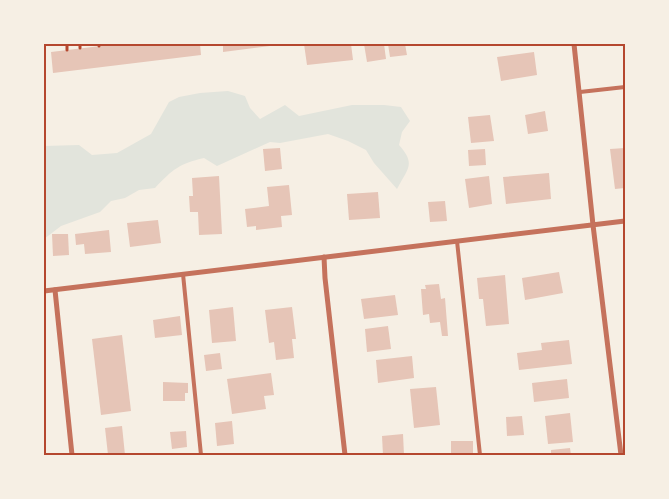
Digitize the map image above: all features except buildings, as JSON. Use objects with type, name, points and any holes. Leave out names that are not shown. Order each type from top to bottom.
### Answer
[{"type":"street","points":[[574,44],[593,225],[621,455]]},
{"type":"street","points":[[44,291],[625,221]]},
{"type":"street","points":[[324,257],[346,455]]},
{"type":"street","points":[[55,290],[72,455]]},
{"type":"lane","points":[[580,92],[625,87]]},
{"type":"lane","points":[[457,241],[480,455]]},
{"type":"lane","points":[[183,274],[202,455]]},
{"type":"path","points":[[67,44],[68,50]]},
{"type":"shaded area","points":[[228,91],[245,96],[250,108],[260,119],[285,105],[299,116],[352,105],[401,107],[410,121],[402,132],[399,145],[409,162],[407,171],[397,189],[374,163],[366,150],[328,134],[280,143],[270,142],[217,166],[204,158],[182,165],[155,188],[139,190],[125,198],[111,201],[100,212],[61,226],[44,239],[44,146],[79,145],[92,155],[117,153],[151,134],[169,102],[179,97],[200,93]]}]
